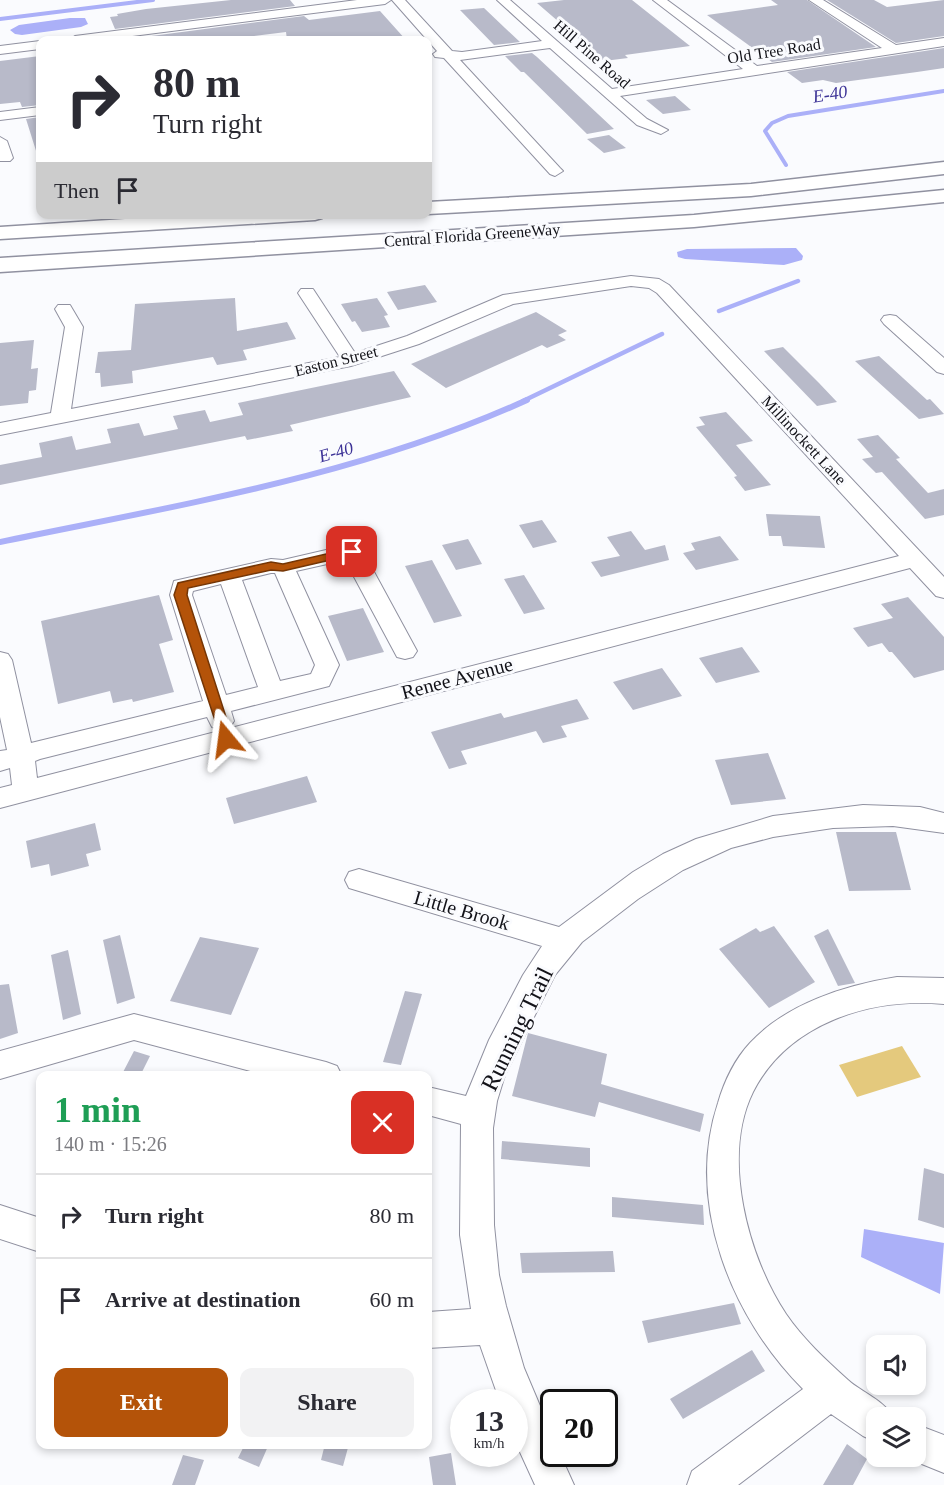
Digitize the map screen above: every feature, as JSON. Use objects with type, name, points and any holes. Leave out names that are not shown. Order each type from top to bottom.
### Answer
[{"type":"highway","name":"Central Florida GreeneWay","points":[[432,208],[775,187],[870,179],[944,168]]},
{"type":"highway","name":"Central Florida GreeneWay","points":[[0,266],[694,221],[944,196]]},
{"type":"highway","points":[[694,221],[810,220],[944,208]]},
{"type":"highway","points":[[0,233],[232,219]]},
{"type":"street","points":[[106,36],[385,0]]},
{"type":"street","points":[[398,0],[431,36]]},
{"type":"street","name":"Hill Pine Road","points":[[503,0],[642,122],[661,130]]},
{"type":"street","points":[[659,0],[754,71]]},
{"type":"street","points":[[815,0],[893,49]]},
{"type":"street","points":[[432,37],[555,171]]},
{"type":"street","points":[[432,56],[448,54],[462,56],[549,41]]},
{"type":"street","name":"Old Tree Road","points":[[610,93],[944,42]]},
{"type":"street","points":[[0,50],[36,46]]},
{"type":"street","points":[[0,116],[36,112]]},
{"type":"street","points":[[0,141],[5,158]]},
{"type":"street","name":"Easton Street","points":[[0,429],[351,360],[413,340],[509,299],[631,280],[653,283],[663,289]]},
{"type":"street","name":"Millinockett Lane","points":[[663,289],[944,591]]},
{"type":"street","points":[[307,293],[351,360]]},
{"type":"street","points":[[60,417],[74,327],[64,309]]},
{"type":"street","points":[[890,320],[944,368]]},
{"type":"street","points":[[226,739],[180,595],[182,586],[271,566],[283,567],[352,552],[405,651]]},
{"type":"street","name":"Renee Avenue","points":[[0,798],[915,559]]},
{"type":"street","points":[[10,759],[320,680],[327,665],[283,567]]},
{"type":"street","points":[[229,575],[272,692]]},
{"type":"street","points":[[0,660],[10,759],[26,791]]},
{"type":"street","name":"Running Trail","points":[[555,1485],[514,1389],[483,1286],[477,1243],[478,1114],[500,1051],[540,972],[564,940],[630,888],[661,867],[736,836],[840,816],[895,816],[932,819],[944,823]]},
{"type":"street","name":"Little Brook","points":[[359,880],[564,940]]},
{"type":"street","points":[[866,1416],[832,1390],[796,1355],[773,1325],[750,1283],[736,1247],[727,1214],[723,1181],[724,1139],[744,1076],[775,1039],[807,1018],[861,997],[894,990],[921,988],[944,991]]},
{"type":"street","points":[[0,1065],[134,1027],[307,1071]]},
{"type":"street","points":[[432,1102],[478,1114]]},
{"type":"street","points":[[0,1222],[36,1234]]},
{"type":"street","points":[[432,1330],[494,1326]]},
{"type":"street","points":[[706,1485],[832,1390]]},
{"type":"street","points":[[926,1447],[944,1454]]},
{"type":"shaded area","points":[[902,1046],[921,1077],[857,1097],[839,1065]]},
{"type":"water","points":[[85,18],[88,24],[81,27],[22,35],[10,30],[19,25]]},
{"type":"water","points":[[796,248],[803,256],[802,260],[784,265],[685,259],[678,257],[677,252],[687,249]]},
{"type":"water","points":[[864,1229],[944,1243],[940,1294],[861,1257]]},
{"type":"building","points":[[231,0],[290,0],[295,6],[115,29],[110,17],[146,9]]},
{"type":"building","points":[[564,0],[632,0],[690,46],[625,55],[628,58],[604,61],[537,3]]},
{"type":"building","points":[[771,0],[807,0],[876,47],[772,62],[707,15],[778,5]]},
{"type":"building","points":[[827,0],[874,0],[887,7],[944,0],[944,36],[896,43]]},
{"type":"building","points":[[484,8],[520,42],[494,45],[460,10]]},
{"type":"building","points":[[380,11],[402,36],[286,36],[286,32],[254,36],[152,36],[304,16],[309,20]]},
{"type":"building","points":[[944,48],[944,68],[836,83],[823,80],[802,83],[787,72]]},
{"type":"building","points":[[532,53],[614,129],[587,134],[505,56]]},
{"type":"building","points":[[36,56],[36,105],[22,107],[20,102],[0,104],[0,61]]},
{"type":"building","points":[[675,96],[691,110],[663,114],[646,100]]},
{"type":"building","points":[[36,118],[36,151],[26,119]]},
{"type":"building","points":[[609,135],[626,148],[604,153],[587,139]]},
{"type":"building","points":[[425,285],[437,302],[398,310],[387,292]]},
{"type":"building","points":[[235,298],[237,331],[287,322],[296,339],[243,350],[247,360],[217,365],[213,357],[132,371],[133,383],[101,387],[100,373],[95,373],[98,352],[131,350],[135,304]]},
{"type":"building","points":[[377,298],[388,315],[384,316],[390,327],[362,332],[355,321],[352,322],[341,304]]},
{"type":"building","points":[[536,312],[567,331],[558,335],[566,340],[547,348],[542,345],[446,388],[411,364]]},
{"type":"building","points":[[34,340],[31,369],[38,368],[36,390],[29,391],[28,403],[0,406],[0,343]]},
{"type":"building","points":[[783,347],[837,402],[817,406],[764,351]]},
{"type":"building","points":[[879,356],[927,400],[930,399],[944,414],[919,419],[855,361]]},
{"type":"building","points":[[394,371],[411,397],[290,425],[293,431],[247,440],[245,436],[0,485],[0,465],[42,457],[39,443],[72,436],[76,450],[111,443],[107,429],[139,423],[144,436],[178,429],[173,416],[205,410],[210,422],[243,415],[238,403]]},
{"type":"building","points":[[726,412],[753,441],[736,445],[771,485],[745,491],[734,477],[737,476],[696,427],[705,425],[699,417]]},
{"type":"building","points":[[878,435],[900,458],[896,459],[928,493],[944,489],[944,515],[925,519],[882,472],[876,473],[862,459],[873,457],[857,439]]},
{"type":"building","points":[[766,514],[820,516],[825,548],[783,546],[781,536],[769,536]]},
{"type":"building","points":[[542,520],[557,542],[533,548],[519,525]]},
{"type":"building","points":[[631,531],[645,550],[665,545],[669,560],[601,577],[591,562],[620,556],[607,537]]},
{"type":"building","points":[[720,536],[739,560],[696,570],[683,553],[695,550],[691,543]]},
{"type":"building","points":[[468,539],[482,564],[456,570],[442,545]]},
{"type":"building","points":[[432,560],[462,616],[434,623],[405,566]]},
{"type":"building","points":[[524,575],[545,609],[524,614],[504,579]]},
{"type":"building","points":[[159,595],[173,640],[159,644],[174,692],[133,702],[132,699],[113,703],[110,691],[58,704],[41,621]]},
{"type":"building","points":[[908,597],[944,637],[944,670],[914,678],[882,643],[868,647],[853,628],[893,618],[881,604]]},
{"type":"building","points":[[363,608],[384,652],[347,661],[328,616]]},
{"type":"building","points":[[742,647],[760,672],[716,683],[699,658]]},
{"type":"building","points":[[662,668],[682,696],[633,710],[613,682]]},
{"type":"building","points":[[577,699],[589,719],[561,726],[567,737],[543,743],[536,731],[461,751],[467,764],[449,769],[431,732],[501,713],[504,718]]},
{"type":"building","points":[[768,753],[786,799],[731,805],[715,760]]},
{"type":"building","points":[[307,776],[317,802],[234,824],[226,798]]},
{"type":"building","points":[[95,823],[101,850],[86,854],[89,866],[51,876],[49,864],[31,868],[26,841]]},
{"type":"building","points":[[836,832],[896,832],[911,890],[849,891]]},
{"type":"building","points":[[774,926],[815,982],[769,1008],[719,949],[756,928],[760,932]]},
{"type":"building","points":[[828,929],[855,983],[838,986],[814,936]]},
{"type":"building","points":[[120,935],[135,998],[117,1004],[103,940]]},
{"type":"building","points":[[200,937],[259,948],[231,1015],[170,1001]]},
{"type":"building","points":[[68,950],[81,1014],[63,1020],[51,955]]},
{"type":"building","points":[[9,984],[18,1033],[0,1039],[0,985]]},
{"type":"building","points":[[405,991],[422,994],[401,1065],[383,1062]]},
{"type":"building","points":[[528,1033],[607,1054],[601,1084],[704,1114],[700,1132],[599,1102],[595,1117],[512,1096]]},
{"type":"building","points":[[134,1051],[150,1056],[142,1071],[124,1071]]},
{"type":"building","points":[[502,1141],[590,1148],[590,1167],[501,1159]]},
{"type":"building","points":[[924,1168],[944,1174],[944,1228],[918,1220]]},
{"type":"building","points":[[612,1197],[703,1205],[704,1225],[612,1217]]},
{"type":"building","points":[[613,1251],[615,1272],[522,1273],[520,1253]]},
{"type":"building","points":[[734,1303],[741,1324],[648,1343],[642,1321]]},
{"type":"building","points":[[752,1350],[765,1371],[683,1419],[670,1399]]},
{"type":"building","points":[[847,1444],[866,1458],[853,1485],[823,1485]]},
{"type":"building","points":[[242,1449],[267,1449],[259,1467],[238,1458]]},
{"type":"building","points":[[324,1449],[348,1449],[343,1466],[321,1460]]},
{"type":"building","points":[[450,1453],[450,1467],[453,1467],[456,1485],[433,1485],[429,1457]]},
{"type":"building","points":[[183,1455],[204,1460],[195,1485],[172,1485]]},
{"type":"waterway","points":[[0,19],[153,0]]},
{"type":"waterway","name":"E-40","points":[[786,165],[765,131],[772,123],[788,116],[944,91]]},
{"type":"waterway","name":"E-40","points":[[719,311],[798,281]]},
{"type":"waterway","name":"E-40","points":[[523,401],[662,334]]},
{"type":"waterway","name":"E-40","points":[[0,542],[201,501],[334,469],[464,426],[527,400]]},
{"type":"route","points":[[226,739],[180,595],[182,586],[271,566],[283,567],[352,552]]}]
